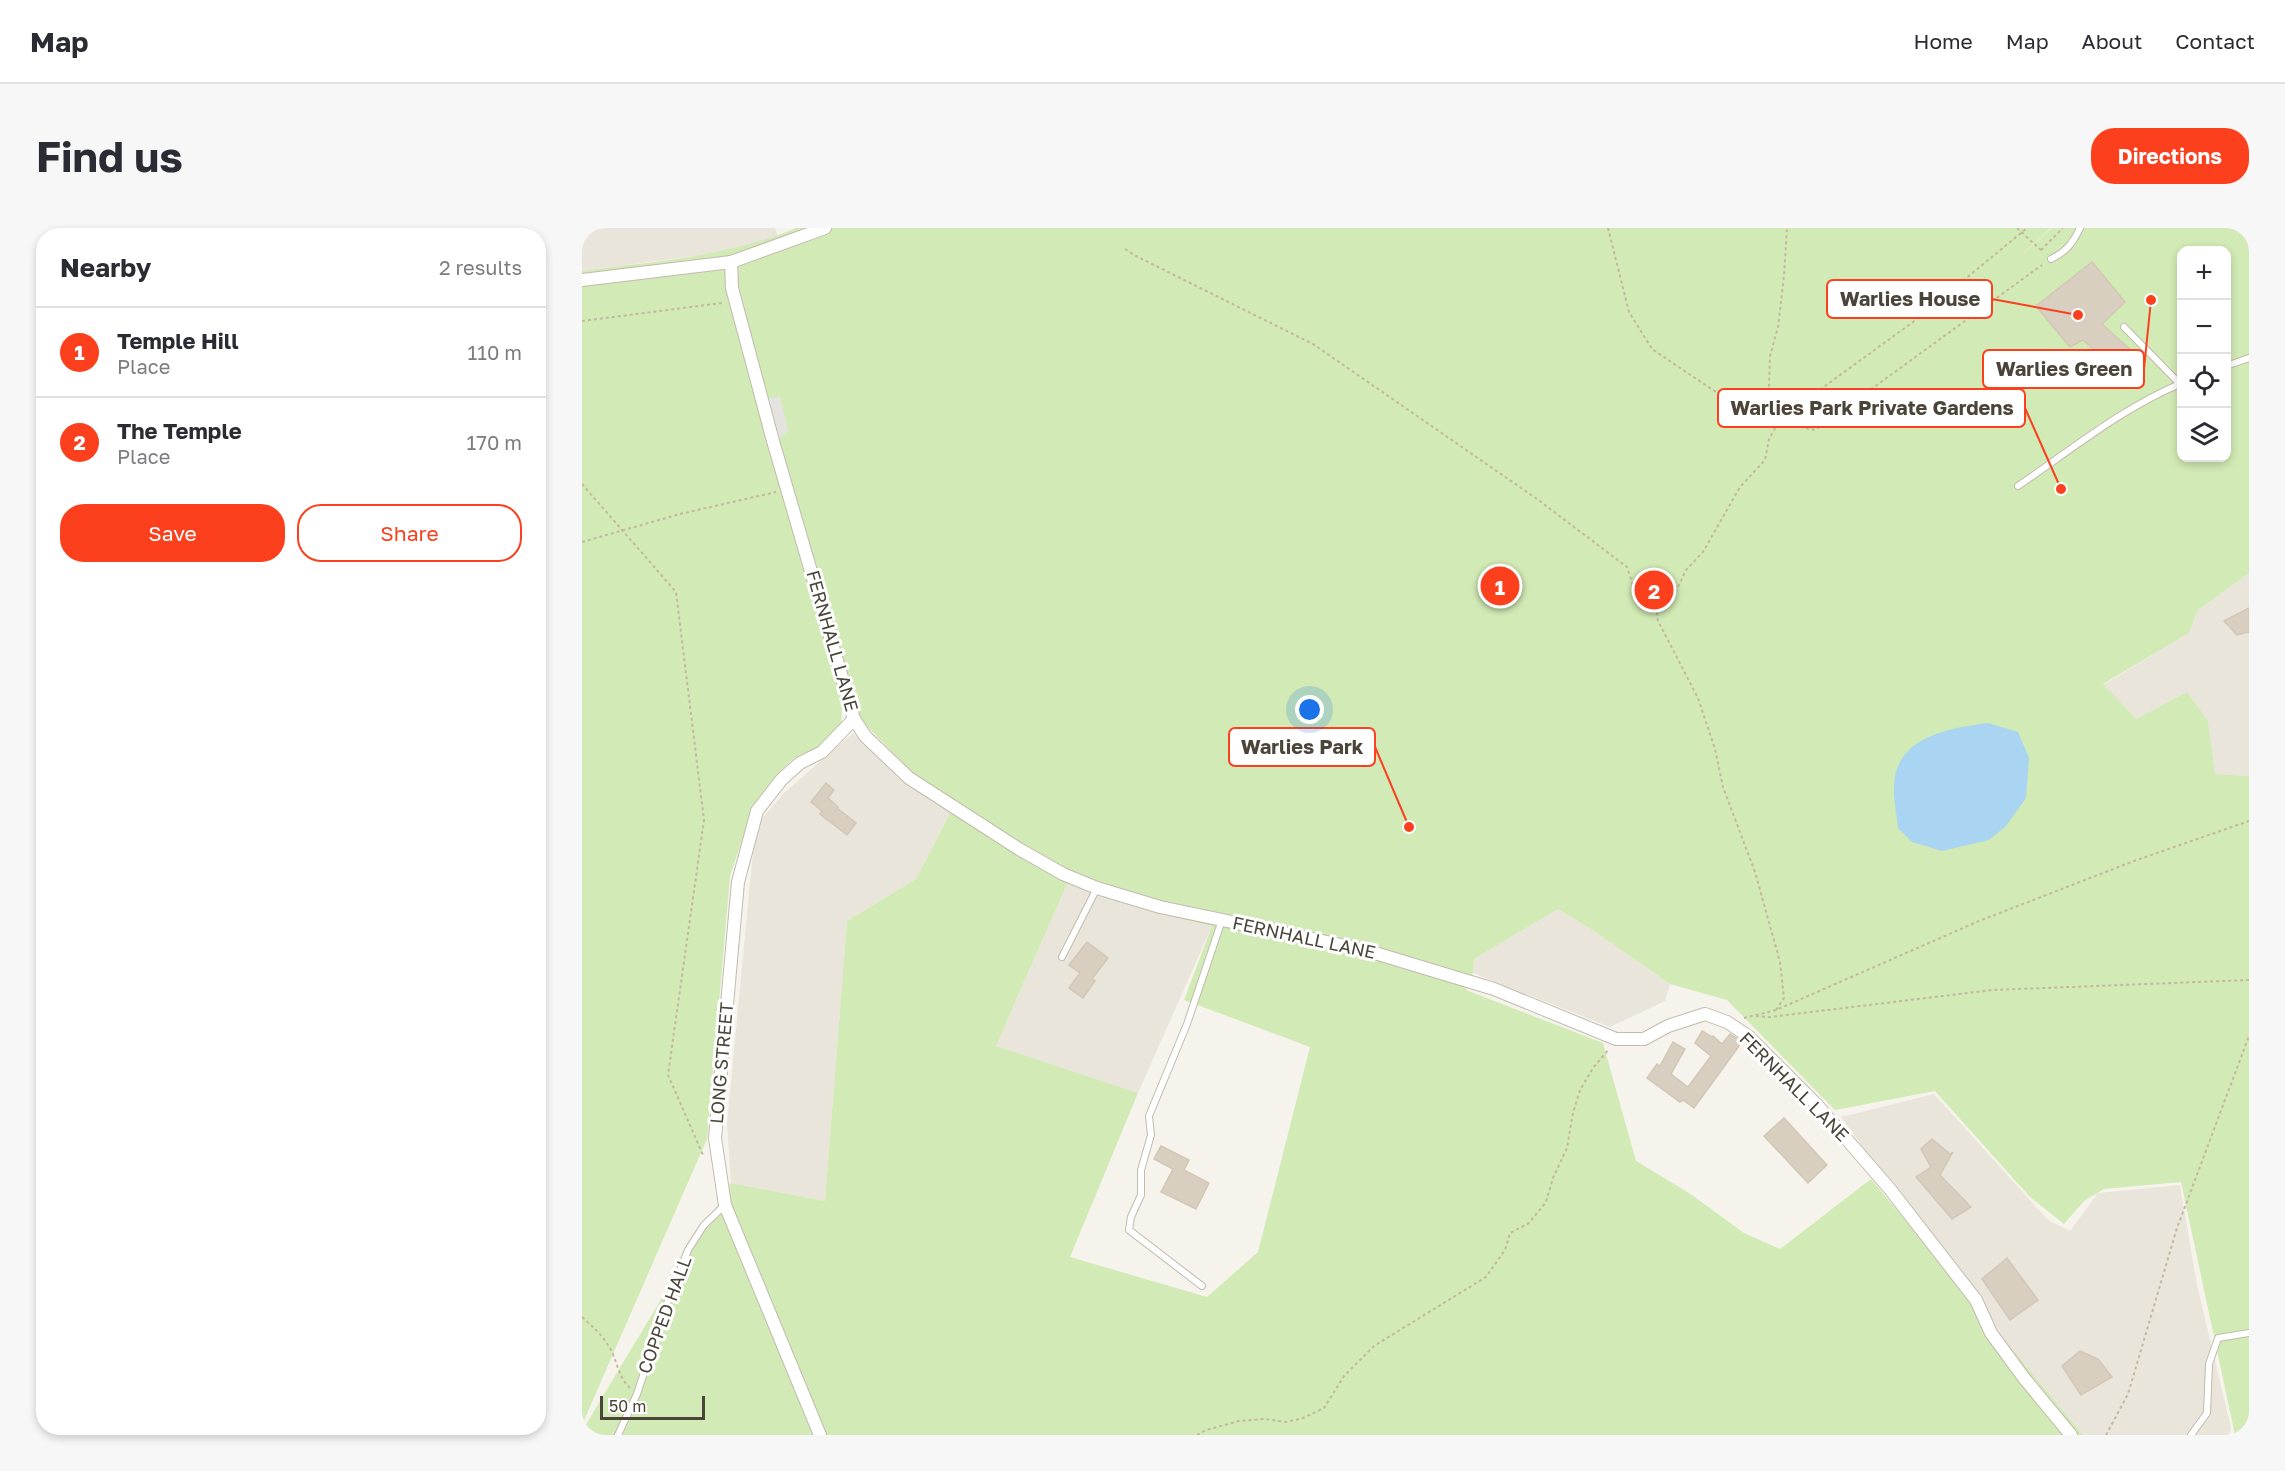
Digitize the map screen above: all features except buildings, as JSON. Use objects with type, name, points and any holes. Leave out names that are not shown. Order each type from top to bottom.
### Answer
[{"type":"street","points":[[582,280],[731,262],[825,228]]},
{"type":"street","name":"FERNHALL LANE","points":[[731,262],[735,301],[854,719],[866,736],[909,778],[1063,874],[1097,888],[1160,907],[1376,953],[1494,989],[1616,1039],[1644,1039],[1668,1026],[1705,1014],[1731,1025],[1748,1036],[1817,1105],[1889,1188],[1976,1300],[1991,1333],[2024,1378],[2071,1435]]},
{"type":"street","name":"LONG STREET","points":[[820,1435],[725,1205],[715,1138],[738,882],[757,811],[782,779],[800,763],[822,752],[854,719]]},
{"type":"lane","points":[[2051,259],[2063,253],[2074,241],[2080,228]]},
{"type":"lane","points":[[2124,327],[2177,379]]},
{"type":"lane","points":[[2231,364],[2249,358]]},
{"type":"lane","points":[[2018,486],[2150,396],[2177,385]]},
{"type":"lane","points":[[1062,957],[1097,888]]},
{"type":"lane","points":[[1202,1286],[1129,1230],[1131,1217],[1141,1195],[1141,1170],[1151,1135],[1149,1116],[1187,1024],[1222,921]]},
{"type":"lane","name":"COPPED HALL","points":[[618,1435],[637,1394],[667,1303],[688,1250],[704,1225],[725,1205]]},
{"type":"lane","points":[[2191,1435],[2206,1413],[2209,1364],[2218,1338],[2249,1333]]},
{"type":"path","points":[[1608,228],[1629,312],[1652,349],[1753,417],[1780,420],[1815,430],[2051,259]]},
{"type":"path","points":[[1780,420],[1769,386],[1770,356],[1778,327],[1787,228]]},
{"type":"path","points":[[2017,228],[2041,250],[2063,228]]},
{"type":"path","points":[[1776,1010],[1784,998],[1780,962],[1755,872],[1723,787],[1715,749],[1698,698],[1658,621],[1657,613],[1676,591],[1686,570],[1703,552],[1740,487],[1765,460],[1769,439],[1780,420],[1913,322],[2027,228]]},
{"type":"path","points":[[1125,249],[1323,351],[1537,499],[1627,567],[1638,600],[1657,613]]},
{"type":"path","points":[[582,321],[735,301]]},
{"type":"path","points":[[582,484],[675,592],[704,820],[668,1076],[706,1162]]},
{"type":"path","points":[[582,542],[680,514],[788,490]]},
{"type":"path","points":[[1731,1025],[1776,1010],[1979,921],[2134,861],[2249,821]]},
{"type":"path","points":[[1753,1016],[1770,1017],[1992,990],[2249,980]]},
{"type":"path","points":[[2106,1435],[2128,1394],[2177,1228],[2249,1036]]},
{"type":"path","points":[[1197,1435],[1206,1430],[1239,1421],[1264,1419],[1286,1422],[1303,1418],[1324,1408],[1344,1376],[1374,1346],[1485,1276],[1505,1250],[1510,1233],[1529,1222],[1546,1202],[1553,1178],[1567,1148],[1573,1113],[1580,1090],[1593,1068],[1616,1039]]},
{"type":"path","points":[[582,1317],[609,1347],[624,1383],[637,1394]]},
{"type":"shaded area","points":[[582,228],[775,228],[778,236],[724,252],[582,271]]},
{"type":"shaded area","points":[[780,396],[788,431],[777,440],[767,399]]},
{"type":"shaded area","points":[[2249,573],[2249,776],[2214,774],[2208,721],[2136,719],[2103,685],[2189,633],[2198,610]]},
{"type":"shaded area","points":[[853,733],[909,787],[951,810],[916,879],[847,921],[825,1201],[731,1183],[727,1124],[753,852],[759,822],[785,792]]},
{"type":"shaded area","points":[[1067,884],[1149,911],[1212,926],[1138,1093],[996,1046]]},
{"type":"shaded area","points":[[1558,909],[1670,984],[1665,1001],[1610,1027],[1473,973],[1474,959]]},
{"type":"shaded area","points":[[1934,1094],[2048,1220],[2070,1231],[2098,1193],[2180,1185],[2197,1285],[2231,1428],[2229,1435],[2081,1435],[2022,1369],[1972,1286],[1891,1181],[1880,1171],[1841,1117]]},
{"type":"green space","points":[[796,228],[2051,228],[2015,261],[2052,228],[2249,228],[2249,573],[2198,610],[2189,633],[2103,684],[2136,719],[2187,692],[2208,721],[2215,774],[2249,776],[2249,1435],[2235,1435],[2181,1182],[2104,1189],[2084,1201],[2064,1224],[2030,1197],[1935,1091],[1835,1110],[1727,1000],[1670,984],[1558,909],[1474,959],[1473,973],[1466,990],[1603,1043],[1636,1161],[1689,1193],[1744,1233],[1780,1249],[1871,1179],[2083,1435],[582,1435],[582,1431],[731,1183],[825,1201],[847,921],[916,879],[956,801],[912,773],[859,718],[842,708],[841,729],[820,746],[794,758],[777,774],[752,810],[730,876],[707,1139],[582,1425],[582,271],[691,257],[744,246]],"holes":[[[1067,884],[1149,911],[1212,926],[1184,1000],[1310,1047],[1258,1252],[1207,1297],[1070,1257],[1138,1093],[996,1046]]]},
{"type":"water","points":[[1988,723],[2018,732],[2029,758],[2026,798],[2006,826],[1989,840],[1942,851],[1912,842],[1898,828],[1895,802],[1894,786],[1897,769],[1904,756],[1914,746],[1941,732]]},
{"type":"place","name":"Warlies Green","points":[[2151,300]]},
{"type":"place","name":"Warlies House","points":[[2078,315]]},
{"type":"place","name":"Warlies Park Private Gardens","points":[[2061,489]]},
{"type":"place","name":"Temple Hill","points":[[1500,586]]},
{"type":"place","name":"The Temple","points":[[1654,590]]},
{"type":"place","name":"Warlies Park","points":[[1409,827]]}]
